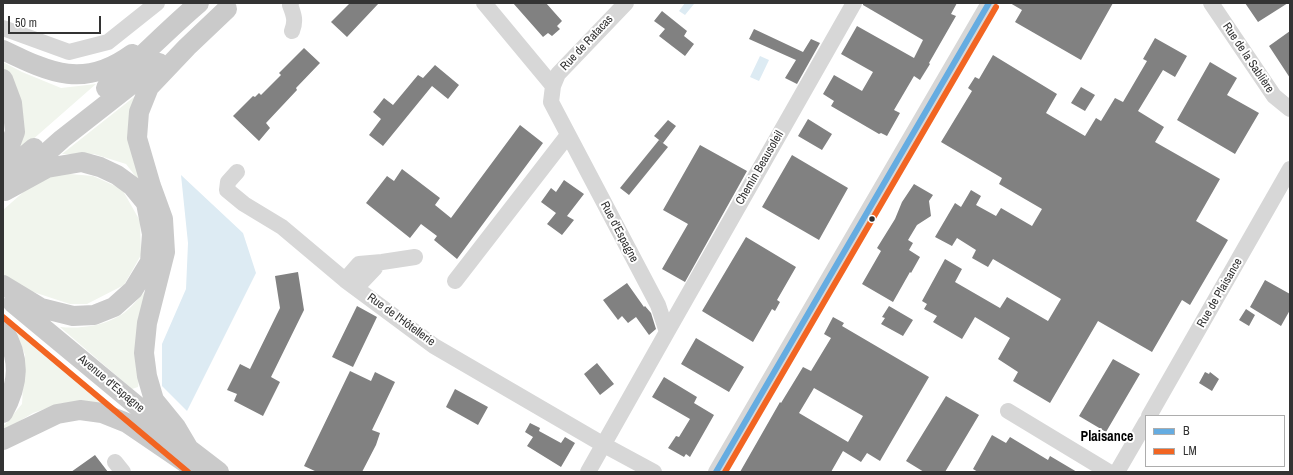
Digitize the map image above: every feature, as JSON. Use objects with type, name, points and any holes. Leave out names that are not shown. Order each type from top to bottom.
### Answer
[{"type":"main road","points":[[4,186],[179,20],[199,3]]},
{"type":"main road","points":[[4,186],[231,6]]},
{"type":"main road","points":[[189,449],[176,427],[154,400],[147,376],[144,353],[148,323],[165,252],[163,219],[151,186],[137,138],[139,112],[149,87],[187,47],[231,6]]},
{"type":"main road","points":[[3,50],[34,65],[50,70],[71,75],[84,75],[112,66],[130,56],[179,20]]},
{"type":"main road","points":[[3,79],[12,103],[15,132],[3,164]]},
{"type":"main road","points":[[3,285],[41,308],[73,316],[94,315],[114,307],[133,290],[150,262],[152,234],[146,203],[132,186],[117,175],[100,167],[82,162],[47,168],[4,186]]},
{"type":"main road","name":"Avenue d'Espagne","points":[[3,294],[189,449],[219,472]]},
{"type":"main road","name":"Avenue d'Espagne","points":[[3,307],[199,472]]},
{"type":"main road","points":[[3,329],[9,339],[16,370],[15,385],[10,400],[3,413]]},
{"type":"main road","points":[[3,440],[57,414],[80,410],[102,413],[127,423],[199,472]]},
{"type":"street","points":[[3,28],[69,52],[108,42],[157,3]]},
{"type":"street","points":[[291,3],[290,5],[295,22],[292,30]]},
{"type":"street","points":[[484,3],[553,86]]},
{"type":"street","name":"Rue de Ratacas","points":[[553,86],[558,74],[626,3]]},
{"type":"street","name":"Chemin Beausoleil","points":[[667,332],[854,3]]},
{"type":"street","points":[[716,472],[989,3]]},
{"type":"street","name":"Rue de la Sablière","points":[[1211,3],[1274,96],[1290,109]]},
{"type":"street","name":"Rue d'Espagne","points":[[553,86],[551,102],[658,305],[667,332]]},
{"type":"street","points":[[455,281],[568,135]]},
{"type":"street","name":"Rue de Plaisance","points":[[1150,415],[1290,169]]},
{"type":"street","name":"Rue de l'Hôtellerie","points":[[237,172],[228,182],[227,190],[244,204],[282,227],[351,284],[434,346],[604,445],[654,472]]},
{"type":"street","points":[[351,284],[359,264],[415,257]]},
{"type":"street","points":[[351,284],[375,268]]},
{"type":"street","points":[[588,472],[667,332]]},
{"type":"street","points":[[1008,411],[1109,472]]},
{"type":"street","points":[[1117,472],[1145,424]]},
{"type":"shaded area","points":[[685,3],[694,4],[685,15],[679,11]]},
{"type":"shaded area","points":[[760,56],[769,60],[759,81],[750,77]]},
{"type":"shaded area","points":[[3,62],[22,72],[61,88],[96,84],[15,155]]},
{"type":"shaded area","points":[[134,97],[129,127],[143,186],[126,164],[94,154],[62,154]]},
{"type":"shaded area","points":[[58,173],[93,176],[122,189],[140,221],[141,255],[124,285],[87,304],[70,304],[24,289],[3,274],[3,210],[28,188]]},
{"type":"shaded area","points":[[181,175],[243,233],[256,273],[187,411],[162,386],[162,344],[186,289],[188,243]]},
{"type":"shaded area","points":[[148,289],[138,387],[132,389],[60,327],[75,328],[91,326],[114,319],[128,310]]},
{"type":"shaded area","points":[[16,331],[106,406],[62,403],[33,413],[3,431],[3,427],[22,404],[25,355]]},
{"type":"building","points":[[350,3],[379,3],[347,37],[331,22]]},
{"type":"building","points":[[513,3],[546,3],[562,21],[557,26],[560,29],[552,36],[548,33],[543,37]]},
{"type":"building","points":[[863,3],[957,3],[951,14],[956,16],[929,63],[930,64],[920,80],[914,76],[894,110],[900,113],[887,136],[881,133],[879,134],[831,106],[834,101],[823,94],[834,75],[862,91],[873,72],[841,54],[857,26],[914,58],[923,40],[863,5]]},
{"type":"building","points":[[1010,3],[1113,3],[1081,60],[1015,22],[1022,10]]},
{"type":"building","points":[[1245,3],[1288,3],[1258,22]]},
{"type":"building","points":[[662,11],[687,31],[684,36],[694,44],[685,56],[659,36],[665,29],[654,21]]},
{"type":"building","points":[[754,29],[803,52],[811,39],[820,43],[797,84],[785,78],[796,60],[749,39]]},
{"type":"building","points":[[1290,31],[1290,78],[1269,46]]},
{"type":"building","points":[[1155,38],[1187,56],[1175,77],[1163,70],[1138,111],[1164,127],[1155,142],[1220,179],[1196,221],[1228,240],[1190,305],[1182,300],[1152,352],[1098,321],[1050,403],[1013,381],[1018,372],[998,359],[1010,338],[975,317],[962,339],[933,322],[937,316],[924,309],[927,304],[922,301],[945,259],[962,269],[955,282],[1000,308],[1007,297],[1048,321],[1061,299],[993,259],[988,267],[972,258],[976,250],[957,238],[952,246],[935,237],[955,203],[961,207],[971,190],[981,196],[976,205],[996,216],[1001,208],[1032,226],[1042,209],[999,184],[1002,178],[941,142],[972,91],[968,88],[975,77],[979,79],[993,55],[1057,94],[1046,113],[1085,136],[1096,118],[1101,121],[1115,98],[1123,102],[1147,61],[1143,59]]},
{"type":"building","points":[[304,48],[320,63],[266,123],[270,128],[259,141],[233,116],[253,96],[255,97],[259,93],[261,95],[281,75],[279,73]]},
{"type":"building","points":[[1210,62],[1237,78],[1227,95],[1259,113],[1235,154],[1177,120]]},
{"type":"building","points":[[435,65],[459,85],[448,99],[432,86],[383,146],[369,135],[381,119],[373,112],[384,98],[393,105],[418,75],[423,78]]},
{"type":"building","points":[[1081,87],[1095,95],[1085,111],[1071,103]]},
{"type":"building","points":[[808,119],[832,134],[822,150],[798,136]]},
{"type":"building","points":[[668,120],[676,126],[663,143],[654,136]]},
{"type":"building","points":[[520,125],[543,143],[457,259],[434,240],[437,236],[421,224],[410,238],[366,203],[387,176],[394,181],[402,169],[440,198],[435,205],[451,218]]},
{"type":"building","points":[[659,140],[668,147],[629,195],[620,188]]},
{"type":"building","points":[[700,145],[747,171],[685,282],[662,269],[688,224],[663,210]]},
{"type":"building","points":[[792,155],[848,188],[819,240],[762,207]]},
{"type":"building","points":[[564,180],[584,194],[567,216],[574,220],[562,235],[547,224],[556,213],[541,202],[551,188],[556,192]]},
{"type":"building","points":[[914,184],[933,195],[929,201],[931,216],[917,225],[908,240],[913,243],[909,250],[920,257],[893,302],[862,284],[881,251],[877,248],[895,219],[902,202]]},
{"type":"building","points":[[746,237],[796,267],[777,300],[780,302],[775,311],[772,309],[753,342],[702,311]]},
{"type":"building","points":[[298,272],[304,310],[271,377],[280,382],[263,416],[234,401],[237,394],[227,390],[240,364],[250,369],[280,308],[275,276]]},
{"type":"building","points":[[1265,280],[1290,294],[1290,310],[1281,326],[1250,307]]},
{"type":"building","points":[[627,283],[644,307],[645,306],[651,313],[656,329],[649,335],[636,317],[628,323],[622,316],[618,320],[603,300]]},
{"type":"building","points":[[357,306],[377,317],[353,367],[332,357]]},
{"type":"building","points":[[889,306],[913,320],[903,336],[881,324],[885,318],[882,317]]},
{"type":"building","points":[[1246,309],[1255,315],[1249,326],[1239,320]]},
{"type":"building","points":[[833,317],[844,323],[842,326],[929,377],[880,461],[867,453],[861,462],[843,451],[831,472],[740,472],[780,402],[781,403],[803,367],[811,371],[831,338],[824,334]],"holes":[[[814,388],[863,416],[848,442],[799,413]]]},
{"type":"building","points":[[696,338],[744,367],[729,392],[681,364]]},
{"type":"building","points":[[1113,359],[1140,374],[1106,432],[1079,416]]},
{"type":"building","points":[[597,363],[614,384],[600,395],[584,374]]},
{"type":"building","points":[[350,371],[371,381],[375,372],[395,382],[372,430],[380,433],[376,445],[362,472],[317,472],[304,466]]},
{"type":"building","points":[[1205,372],[1209,374],[1210,372],[1219,379],[1212,391],[1199,383]]},
{"type":"building","points":[[664,377],[697,397],[694,403],[714,415],[690,457],[686,454],[684,457],[668,448],[676,436],[679,437],[690,419],[652,397]]},
{"type":"building","points":[[455,389],[488,407],[478,425],[446,407]]},
{"type":"building","points":[[946,396],[979,415],[945,472],[924,472],[906,461]]},
{"type":"building","points":[[530,423],[540,428],[539,431],[561,443],[565,437],[575,443],[561,467],[527,446],[533,437],[525,432]]},
{"type":"building","points":[[992,435],[1006,443],[1010,437],[1048,460],[1050,456],[1077,472],[978,472],[973,469]]},
{"type":"building","points":[[95,455],[108,472],[71,472]]},
{"type":"transit line","name":"B","points":[[716,472],[989,3]]},
{"type":"transit line","name":"LM","points":[[725,472],[996,7]]},
{"type":"transit line","name":"LM","points":[[3,317],[188,472]]},
{"type":"district","name":"Plaisance","points":[[1107,437]]}]
